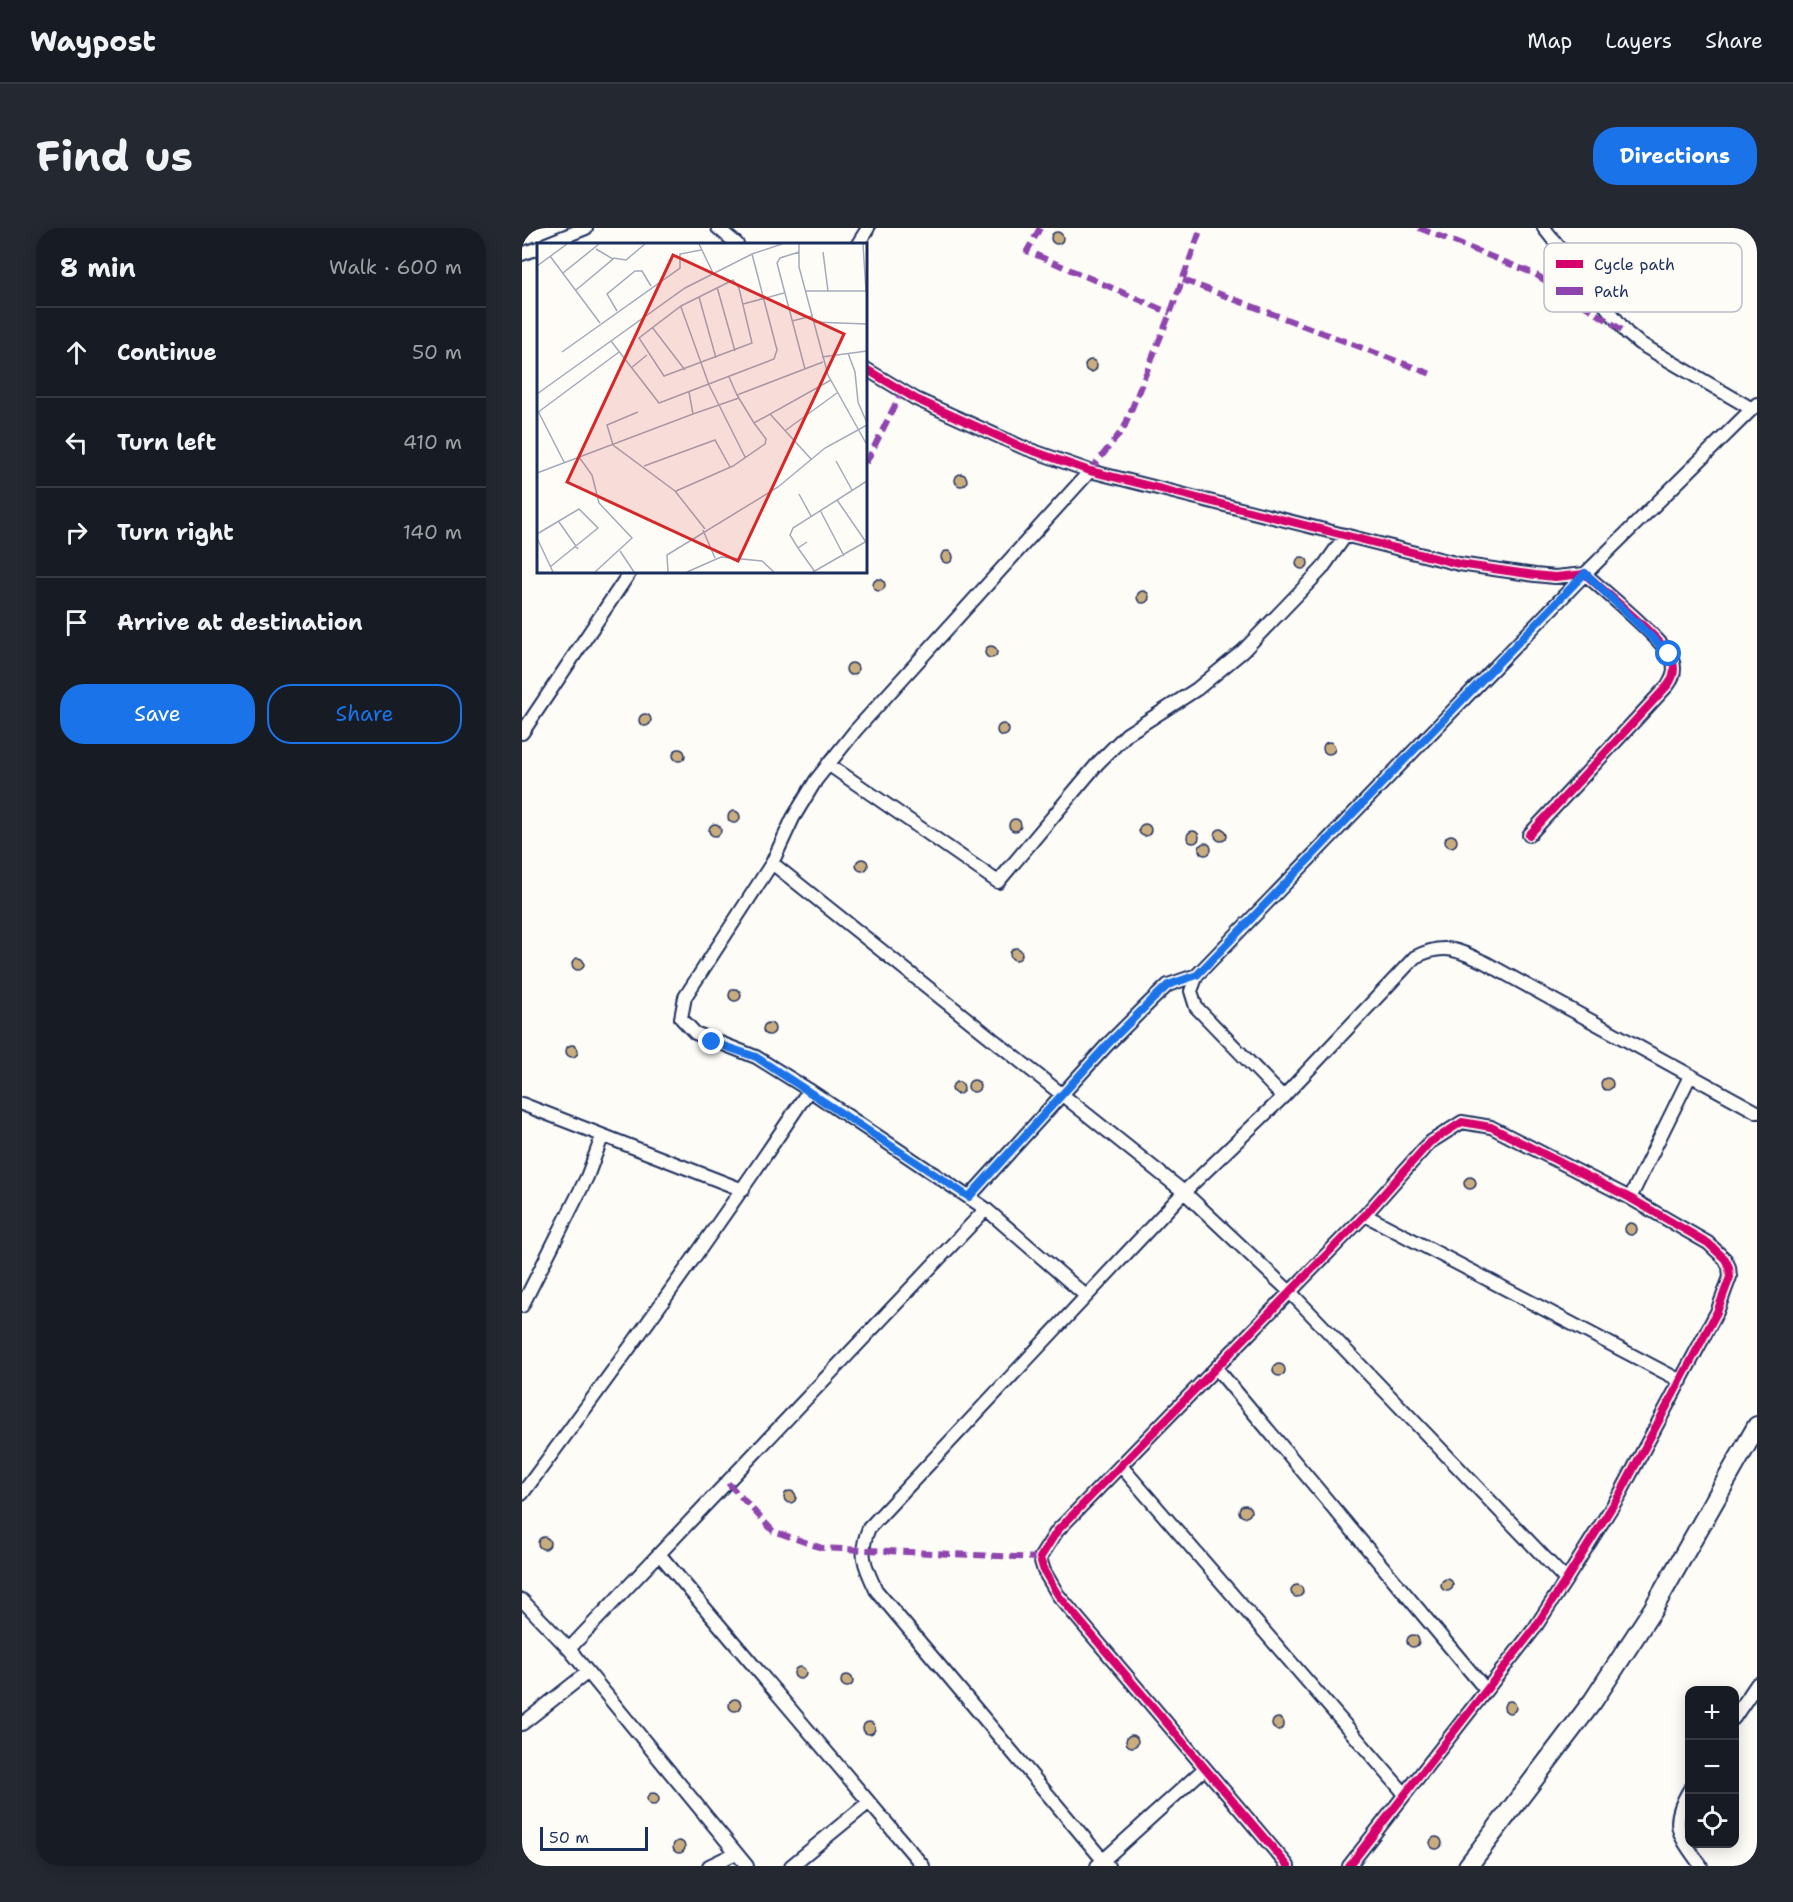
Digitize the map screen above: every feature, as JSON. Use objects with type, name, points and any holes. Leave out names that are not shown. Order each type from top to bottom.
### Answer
[{"type":"street","points":[[548,243],[586,228]]},
{"type":"street","points":[[718,228],[736,243]]},
{"type":"street","points":[[859,243],[868,228]]},
{"type":"street","points":[[1544,228],[1556,243]]},
{"type":"street","points":[[522,254],[537,248]]},
{"type":"street","points":[[1284,1097],[1196,1007],[1191,991],[1197,975],[1585,573],[1755,406],[1639,343],[1626,333],[1610,312]]},
{"type":"street","points":[[867,370],[925,403],[1023,447],[1090,471],[1459,564],[1555,577],[1585,573]]},
{"type":"street","points":[[1086,1296],[986,1209],[969,1197],[756,1057],[695,1034],[681,1018],[685,997],[772,863],[793,818],[816,780],[900,681],[1090,471]]},
{"type":"street","points":[[828,764],[998,882],[1098,763],[1127,734],[1197,689],[1243,651],[1321,570],[1346,534]]},
{"type":"street","points":[[522,733],[629,573]]},
{"type":"street","points":[[1528,835],[1668,685],[1674,675],[1672,659],[1659,642],[1585,573]]},
{"type":"street","points":[[772,863],[1184,1192],[1291,1293],[1566,1580]]},
{"type":"street","points":[[1204,1769],[1102,1864],[876,1590],[867,1570],[861,1546],[869,1528],[1184,1192],[1284,1097],[1414,957],[1431,948],[1442,947],[1486,963],[1757,1112]]},
{"type":"street","points":[[969,1197],[1107,1045],[1168,985],[1197,975]]},
{"type":"street","points":[[1629,1198],[1690,1076]]},
{"type":"street","points":[[522,1494],[654,1316],[743,1190],[808,1090]]},
{"type":"street","points":[[522,1104],[743,1190]]},
{"type":"street","points":[[1288,1866],[1058,1595],[1041,1565],[1043,1551],[1057,1530],[1217,1370],[1365,1215],[1429,1143],[1457,1124],[1469,1121],[1491,1127],[1629,1198],[1708,1243],[1729,1267],[1730,1277],[1721,1304],[1682,1380],[1620,1494],[1566,1580],[1534,1629],[1349,1866]]},
{"type":"street","points":[[522,1306],[586,1177],[602,1137]]},
{"type":"street","points":[[569,1649],[986,1209]]},
{"type":"street","points":[[1365,1215],[1682,1380]]},
{"type":"street","points":[[1217,1370],[1486,1690]]},
{"type":"street","points":[[1468,1866],[1593,1701],[1653,1609],[1757,1426]]},
{"type":"street","points":[[1121,1466],[1405,1794]]},
{"type":"street","points":[[660,1555],[923,1866]]},
{"type":"street","points":[[522,1600],[569,1649],[747,1866]]},
{"type":"street","points":[[522,1725],[588,1672]]},
{"type":"street","points":[[1739,1711],[1757,1684]]},
{"type":"street","points":[[1686,1794],[1676,1820],[1681,1838],[1701,1866]]},
{"type":"street","points":[[791,1866],[868,1803]]},
{"type":"street","points":[[709,1866],[736,1853]]},
{"type":"building","points":[[1059,232],[1063,238],[1059,244],[1055,244],[1051,236]]},
{"type":"building","points":[[1093,360],[1097,366],[1093,372],[1089,372],[1085,364]]},
{"type":"building","points":[[963,474],[967,480],[963,486],[959,486],[955,478]]},
{"type":"building","points":[[949,551],[953,557],[949,563],[945,563],[941,555]]},
{"type":"building","points":[[1304,557],[1308,563],[1304,569],[1300,569],[1296,561]]},
{"type":"building","points":[[881,579],[885,585],[881,591],[877,591],[873,583]]},
{"type":"building","points":[[1145,591],[1149,597],[1145,603],[1141,603],[1137,595]]},
{"type":"building","points":[[993,646],[997,652],[993,658],[989,658],[985,650]]},
{"type":"building","points":[[854,663],[858,669],[854,675],[850,675],[846,667]]},
{"type":"building","points":[[647,714],[651,720],[647,726],[643,726],[639,718]]},
{"type":"building","points":[[1005,724],[1009,730],[1005,736],[1001,736],[997,728]]},
{"type":"building","points":[[1331,742],[1335,748],[1331,754],[1327,754],[1323,746]]},
{"type":"building","points":[[681,749],[685,755],[681,761],[677,761],[673,753]]},
{"type":"building","points":[[736,811],[740,817],[736,823],[732,823],[728,815]]},
{"type":"building","points":[[1017,819],[1021,825],[1017,831],[1013,831],[1009,823]]},
{"type":"building","points":[[717,824],[721,830],[717,836],[713,836],[709,828]]},
{"type":"building","points":[[1147,824],[1151,830],[1147,836],[1143,836],[1139,828]]},
{"type":"building","points":[[1223,829],[1227,835],[1223,841],[1219,841],[1215,833]]},
{"type":"building","points":[[1195,831],[1199,837],[1195,843],[1191,843],[1187,835]]},
{"type":"building","points":[[1453,835],[1457,841],[1453,847],[1449,847],[1445,839]]},
{"type":"building","points":[[1207,843],[1211,849],[1207,855],[1203,855],[1199,847]]},
{"type":"building","points":[[864,859],[868,865],[864,871],[860,871],[856,863]]},
{"type":"building","points":[[1018,948],[1022,954],[1018,960],[1014,960],[1010,952]]},
{"type":"building","points":[[580,958],[584,964],[580,970],[576,970],[572,962]]},
{"type":"building","points":[[737,989],[741,995],[737,1001],[733,1001],[729,993]]},
{"type":"building","points":[[771,1023],[775,1029],[771,1035],[767,1035],[763,1027]]},
{"type":"building","points":[[574,1045],[578,1051],[574,1057],[570,1057],[566,1049]]},
{"type":"building","points":[[1609,1078],[1613,1084],[1609,1090],[1605,1090],[1601,1082]]},
{"type":"building","points":[[976,1080],[980,1086],[976,1092],[972,1092],[968,1084]]},
{"type":"building","points":[[960,1082],[964,1088],[960,1094],[956,1094],[952,1086]]},
{"type":"building","points":[[1472,1177],[1476,1183],[1472,1189],[1468,1189],[1464,1181]]},
{"type":"building","points":[[1633,1223],[1637,1229],[1633,1235],[1629,1235],[1625,1227]]},
{"type":"building","points":[[1281,1364],[1285,1370],[1281,1376],[1277,1376],[1273,1368]]},
{"type":"building","points":[[792,1491],[796,1497],[792,1503],[788,1503],[784,1495]]},
{"type":"building","points":[[1247,1505],[1251,1511],[1247,1517],[1243,1517],[1239,1509]]},
{"type":"building","points":[[546,1537],[550,1543],[546,1549],[542,1549],[538,1541]]},
{"type":"building","points":[[1449,1579],[1453,1585],[1449,1591],[1445,1591],[1441,1583]]},
{"type":"building","points":[[1299,1585],[1303,1591],[1299,1597],[1295,1597],[1291,1589]]},
{"type":"building","points":[[1415,1635],[1419,1641],[1415,1647],[1411,1647],[1407,1639]]},
{"type":"building","points":[[802,1667],[806,1673],[802,1679],[798,1679],[794,1671]]},
{"type":"building","points":[[849,1675],[853,1681],[849,1687],[845,1687],[841,1679]]},
{"type":"building","points":[[737,1699],[741,1705],[737,1711],[733,1711],[729,1703]]},
{"type":"building","points":[[1512,1701],[1516,1707],[1512,1713],[1508,1713],[1504,1705]]},
{"type":"building","points":[[1280,1718],[1284,1724],[1280,1730],[1276,1730],[1272,1722]]},
{"type":"building","points":[[871,1722],[875,1728],[871,1734],[867,1734],[863,1726]]},
{"type":"building","points":[[1134,1735],[1138,1741],[1134,1747],[1130,1747],[1126,1739]]},
{"type":"building","points":[[655,1793],[659,1799],[655,1805],[651,1805],[647,1797]]},
{"type":"building","points":[[1438,1837],[1442,1843],[1438,1849],[1434,1849],[1430,1841]]},
{"type":"building","points":[[681,1841],[685,1847],[681,1853],[677,1853],[673,1845]]},
{"type":"marked path","points":[[1040,228],[1027,251],[1170,313]]},
{"type":"marked path","points":[[1090,471],[1124,428],[1173,306],[1201,228]]},
{"type":"marked path","points":[[1419,228],[1535,274],[1544,280]]},
{"type":"marked path","points":[[1183,280],[1434,375]]},
{"type":"marked path","points":[[1594,312],[1627,333]]},
{"type":"marked path","points":[[867,461],[902,391]]},
{"type":"marked path","points":[[728,1483],[773,1531],[822,1548],[1040,1558]]},
{"type":"cycle path","points":[[867,370],[916,399],[1022,447],[1090,471],[1459,564],[1555,577],[1585,574],[1658,640],[1672,659],[1674,673],[1668,685],[1529,835]]},
{"type":"cycle path","points":[[1288,1866],[1058,1595],[1044,1571],[1040,1558],[1057,1531],[1365,1215],[1429,1143],[1462,1122],[1491,1127],[1630,1198],[1708,1243],[1725,1259],[1730,1277],[1717,1312],[1620,1494],[1566,1580],[1534,1629],[1349,1866]]},
{"type":"route","points":[[712,1042],[756,1057],[969,1197],[1107,1045],[1168,985],[1197,975],[1585,573],[1669,654]]}]
